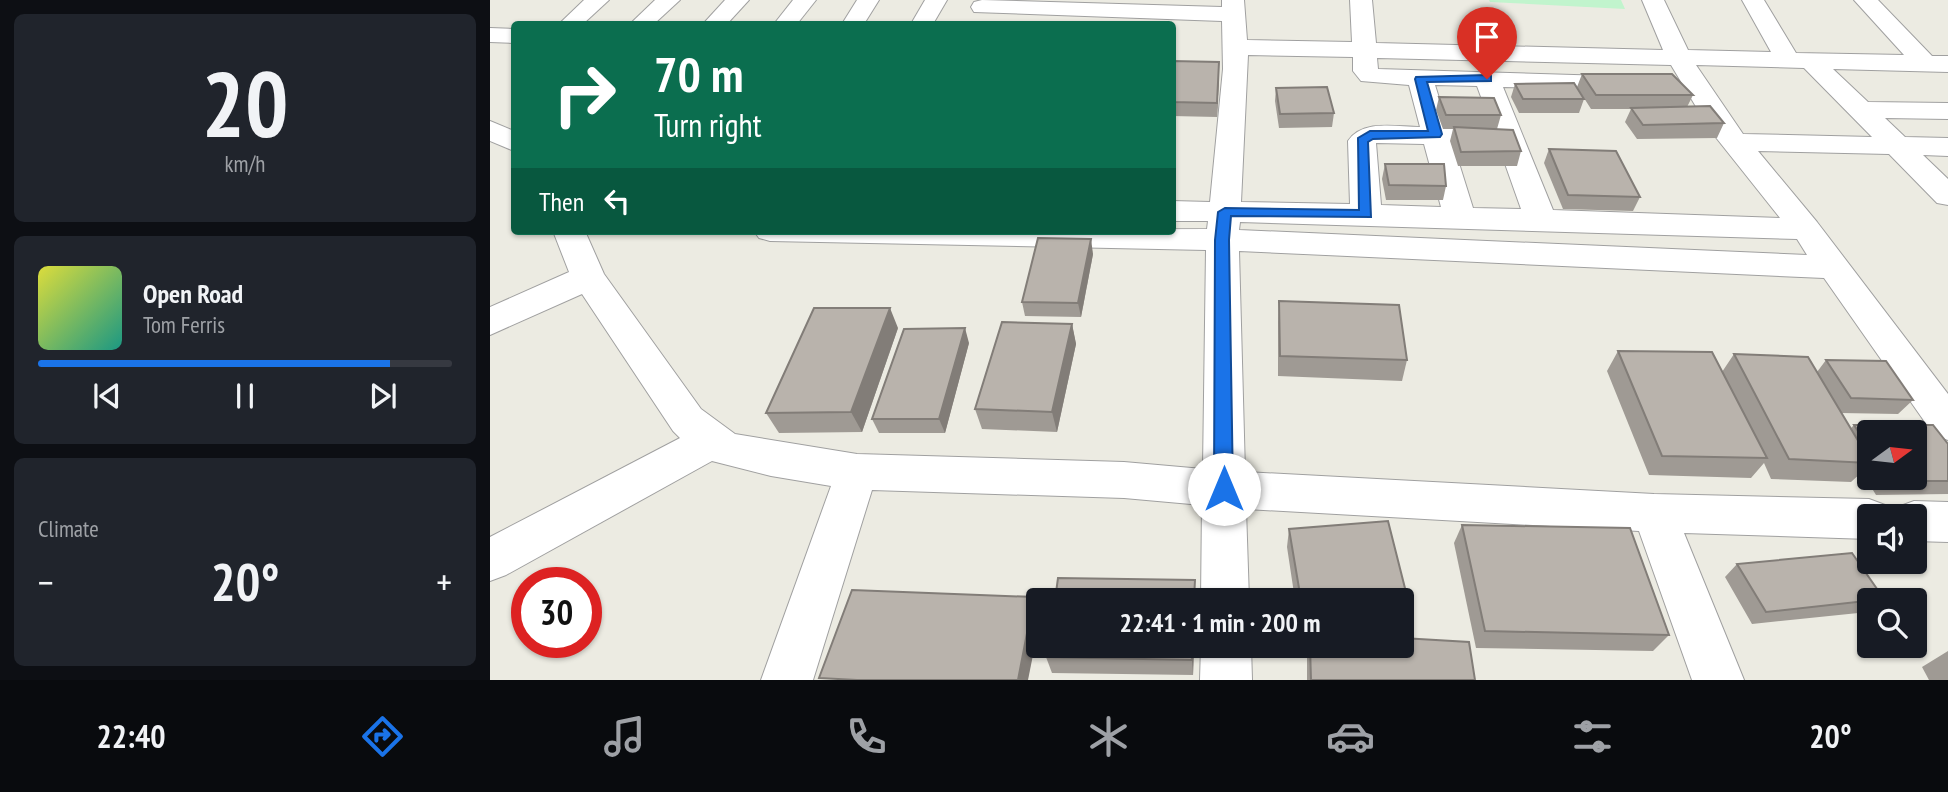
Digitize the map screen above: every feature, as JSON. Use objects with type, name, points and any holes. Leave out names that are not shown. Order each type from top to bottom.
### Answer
[{"type":"street","points":[[574,21],[598,0]]},
{"type":"street","points":[[644,21],[668,0]]},
{"type":"street","points":[[717,21],[738,0]]},
{"type":"street","points":[[788,21],[805,0]]},
{"type":"street","points":[[855,21],[868,0]]},
{"type":"street","points":[[924,21],[936,0]]},
{"type":"street","points":[[1361,0],[1366,71],[1370,76],[1420,79],[1673,76],[1798,59],[1936,63]]},
{"type":"street","points":[[1653,0],[1673,76],[1720,124],[1806,229],[1948,424]]},
{"type":"street","points":[[1753,0],[1798,59],[1859,110],[1948,196]]},
{"type":"street","points":[[1865,0],[1936,63]]},
{"type":"street","points":[[982,11],[1234,7],[1228,61],[1224,226],[1225,588]]},
{"type":"street","points":[[490,34],[511,36]]},
{"type":"street","points":[[1228,61],[1364,49],[1673,76]]},
{"type":"street","points":[[1420,79],[1460,218]]},
{"type":"street","points":[[1487,79],[1541,220]]},
{"type":"street","points":[[1859,110],[1948,111]]},
{"type":"street","points":[[490,129],[511,141]]},
{"type":"street","points":[[1366,214],[1362,141],[1370,135],[1511,137]]},
{"type":"street","points":[[1734,142],[1948,147]]},
{"type":"street","points":[[1176,212],[1224,226],[1833,267]]},
{"type":"street","points":[[1176,227],[1224,226],[1366,214],[1806,229]]},
{"type":"street","points":[[571,235],[588,277],[687,420],[711,441],[727,449],[771,459],[857,472],[1124,480],[1224,489],[1654,513],[1857,519]]},
{"type":"street","points":[[490,321],[588,277]]},
{"type":"street","points":[[490,560],[711,441]]},
{"type":"street","points":[[787,680],[857,472]]},
{"type":"street","points":[[1654,513],[1718,680]]},
{"type":"street","points":[[1927,521],[1948,522]]},
{"type":"street","points":[[1226,658],[1226,680]]},
{"type":"green space","points":[[1489,0],[1621,0],[1625,9],[1490,2]]},
{"type":"building","points":[[1176,61],[1219,62],[1217,103],[1176,102]]},
{"type":"building","points":[[1582,74],[1672,74],[1693,95],[1596,95]]},
{"type":"building","points":[[1574,83],[1584,99],[1523,99],[1515,84]]},
{"type":"building","points":[[1327,87],[1334,113],[1280,114],[1276,88]]},
{"type":"building","points":[[1439,97],[1494,98],[1501,115],[1446,115]]},
{"type":"building","points":[[1710,106],[1724,123],[1643,125],[1631,108]]},
{"type":"building","points":[[1454,127],[1513,130],[1521,151],[1461,152]]},
{"type":"building","points":[[1549,149],[1616,151],[1640,197],[1568,195]]},
{"type":"building","points":[[1385,164],[1444,164],[1446,186],[1389,185]]},
{"type":"building","points":[[1038,238],[1091,239],[1078,303],[1022,302]]},
{"type":"building","points":[[1279,301],[1399,305],[1407,360],[1280,356]]},
{"type":"building","points":[[814,308],[890,308],[851,412],[766,413]]},
{"type":"building","points":[[1002,322],[1072,324],[1052,412],[975,409]]},
{"type":"building","points":[[965,328],[939,419],[872,419],[904,329]]},
{"type":"building","points":[[1618,351],[1712,352],[1767,458],[1662,456]]},
{"type":"building","points":[[1734,354],[1808,357],[1857,439],[1857,462],[1789,459]]},
{"type":"building","points":[[1826,360],[1886,361],[1913,400],[1851,398]]},
{"type":"building","points":[[1927,425],[1933,425],[1948,444],[1948,481],[1927,481]]},
{"type":"building","points":[[1388,521],[1405,588],[1299,588],[1289,529]]},
{"type":"building","points":[[1462,525],[1630,528],[1669,635],[1485,631]]},
{"type":"building","points":[[1852,553],[1857,560],[1857,574],[1867,574],[1876,588],[1857,588],[1857,602],[1766,612],[1737,564]]},
{"type":"building","points":[[1058,578],[1195,580],[1195,588],[1057,588]]},
{"type":"building","points":[[852,590],[1026,597],[1026,638],[1018,680],[819,678]]},
{"type":"building","points":[[1414,639],[1469,642],[1475,680],[1311,680],[1310,658],[1414,658]]},
{"type":"building","points":[[1095,658],[1192,658],[1192,660]]},
{"type":"route","points":[[1224,489],[1222,240],[1225,212],[1366,214],[1362,141],[1370,135],[1436,134],[1420,79],[1487,79]]}]
